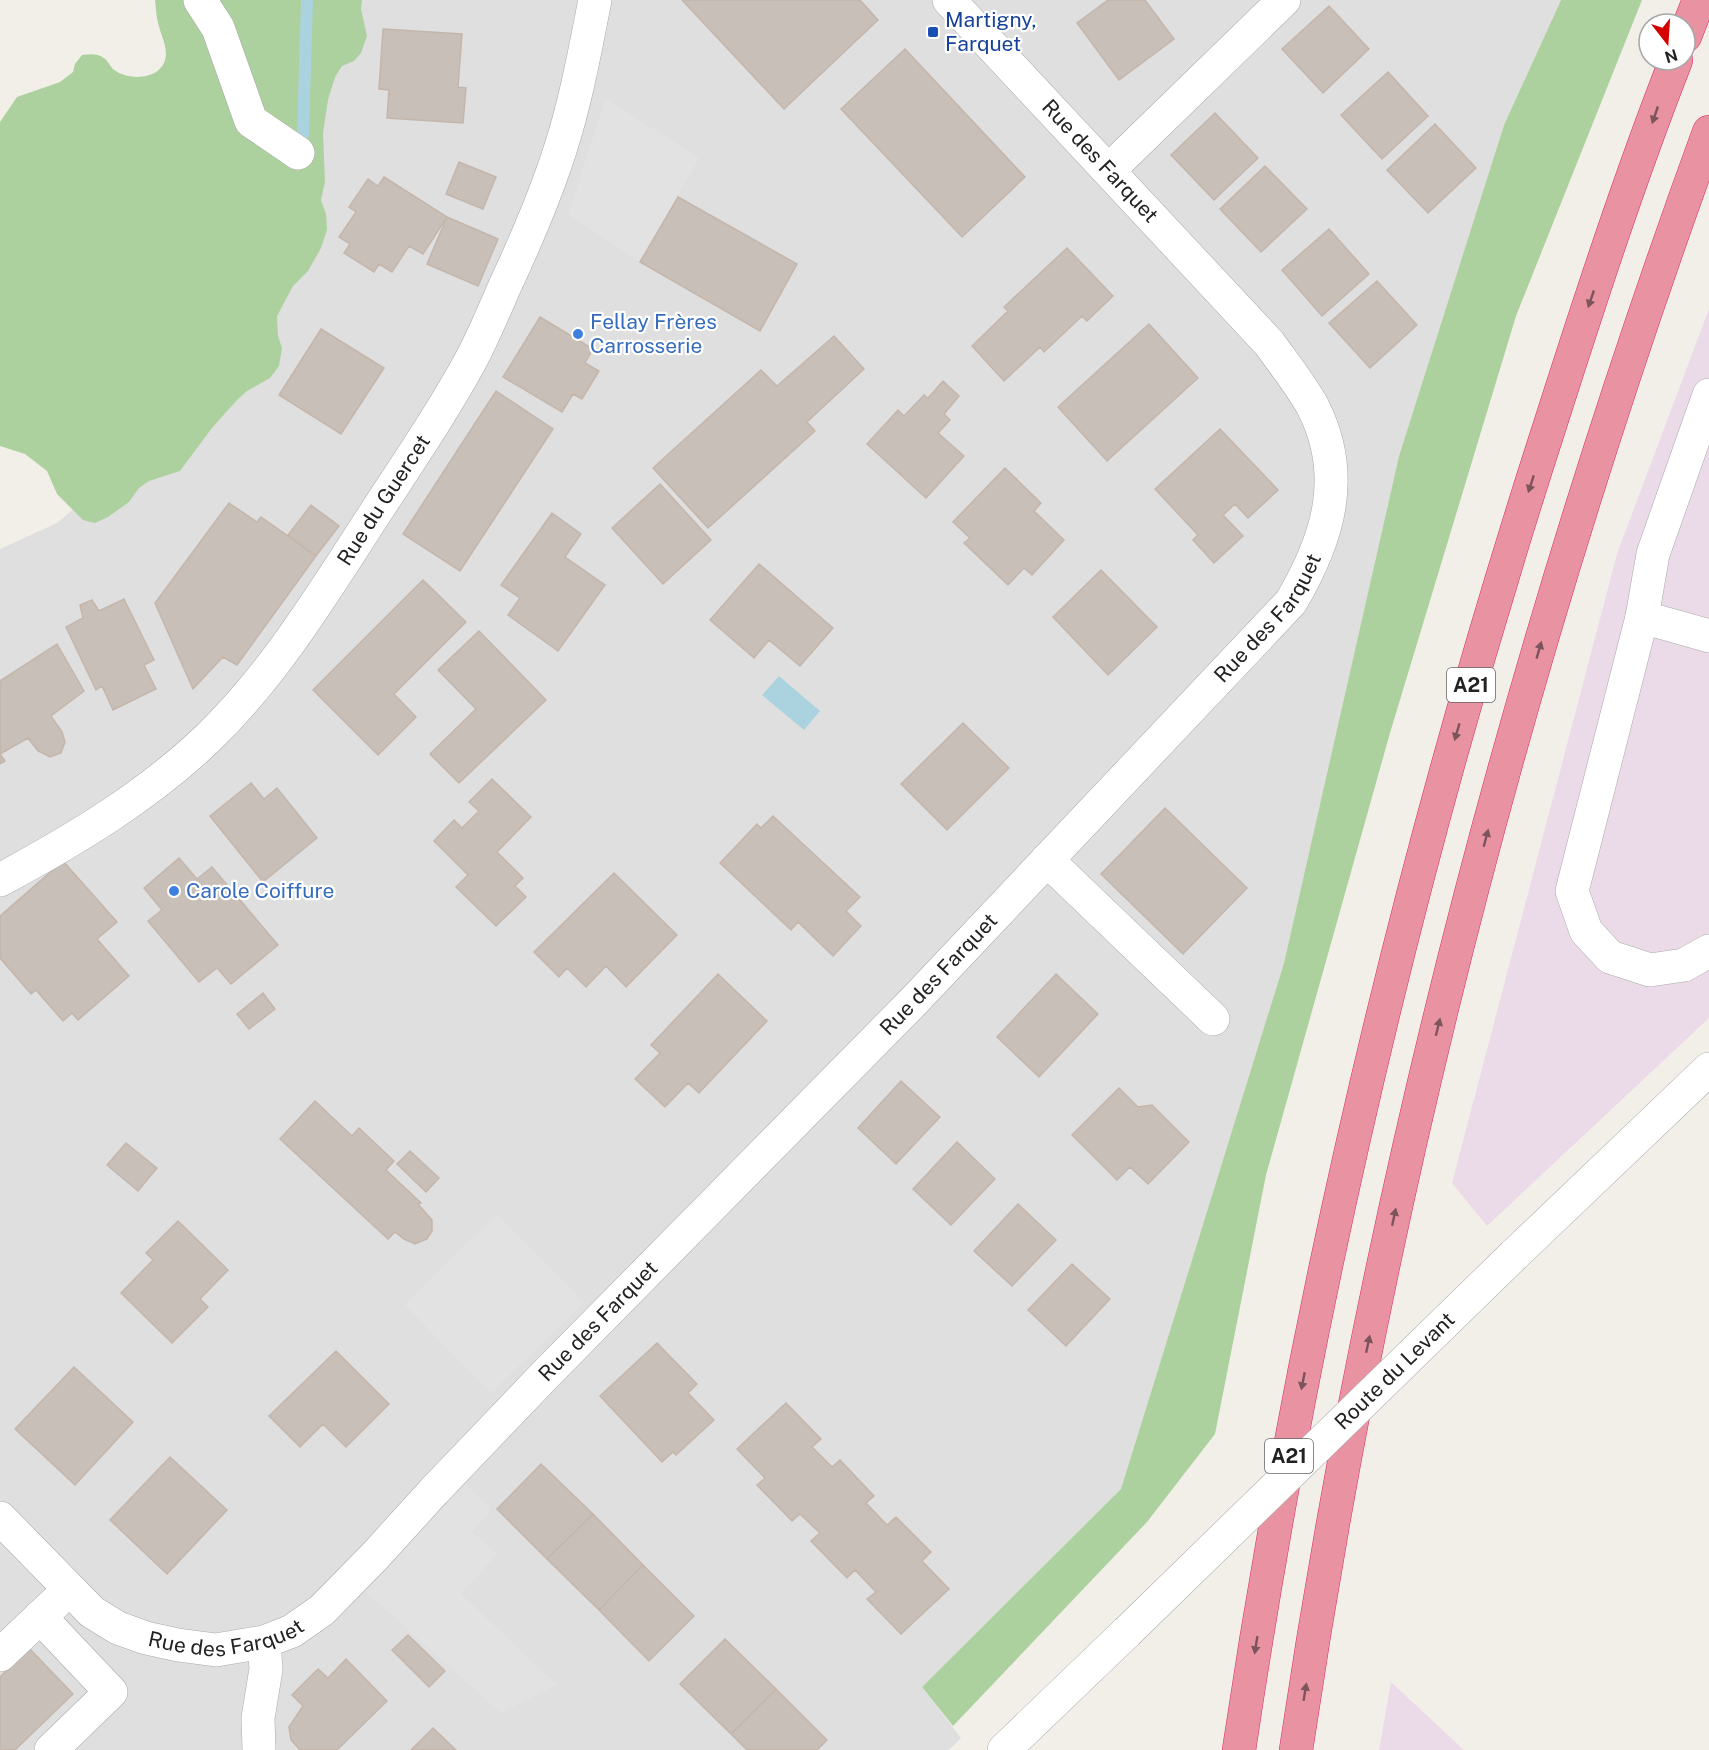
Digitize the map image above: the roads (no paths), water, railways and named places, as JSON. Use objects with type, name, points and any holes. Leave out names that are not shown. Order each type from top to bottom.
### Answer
[{"type":"highway","name":"A21","points":[[1239,1750],[1265,1588],[1314,1324],[1368,1077],[1394,971],[1452,747],[1518,522],[1587,311],[1672,72]]},
{"type":"highway","name":"A21","points":[[1296,1750],[1357,1397],[1406,1163],[1452,970],[1510,751],[1571,542],[1636,340],[1709,132]]},
{"type":"street","points":[[200,0],[218,28],[251,122],[298,153]]},
{"type":"street","name":"Rue du Guercet","points":[[0,880],[50,853],[150,788],[192,752],[243,701],[306,620],[412,457],[472,357],[520,252],[560,150],[596,0]]},
{"type":"street","name":"Rue des Farquet","points":[[0,1518],[92,1612],[118,1628],[146,1638],[216,1650],[264,1642],[292,1631],[322,1610],[546,1374],[914,1001],[1291,602],[1307,574],[1330,508],[1332,474],[1327,444],[1313,408],[1269,343],[949,0]]},
{"type":"street","points":[[1109,171],[1284,0]]},
{"type":"street","points":[[1709,395],[1653,554],[1642,617],[1572,891],[1586,931],[1610,957],[1650,970],[1684,965],[1709,951]]},
{"type":"street","points":[[1642,617],[1709,636]]},
{"type":"street","points":[[1047,860],[1213,1019]]},
{"type":"street","name":"Route du Levant","points":[[1004,1750],[1514,1254],[1709,1069]]},
{"type":"street","points":[[0,1655],[69,1589]]},
{"type":"street","points":[[40,1617],[111,1692],[51,1750]]},
{"type":"street","points":[[259,1750],[258,1718],[266,1669],[264,1642]]},
{"type":"water","points":[[779,676],[820,711],[804,730],[762,695]]},
{"type":"waterway","points":[[303,134],[307,0]]},
{"type":"place","name":"Martigny, Farquet","points":[[933,32]]},
{"type":"place","name":"Fellay Frères Carrosserie","points":[[578,334]]},
{"type":"place","name":"Carole Coiffure","points":[[174,891]]}]
